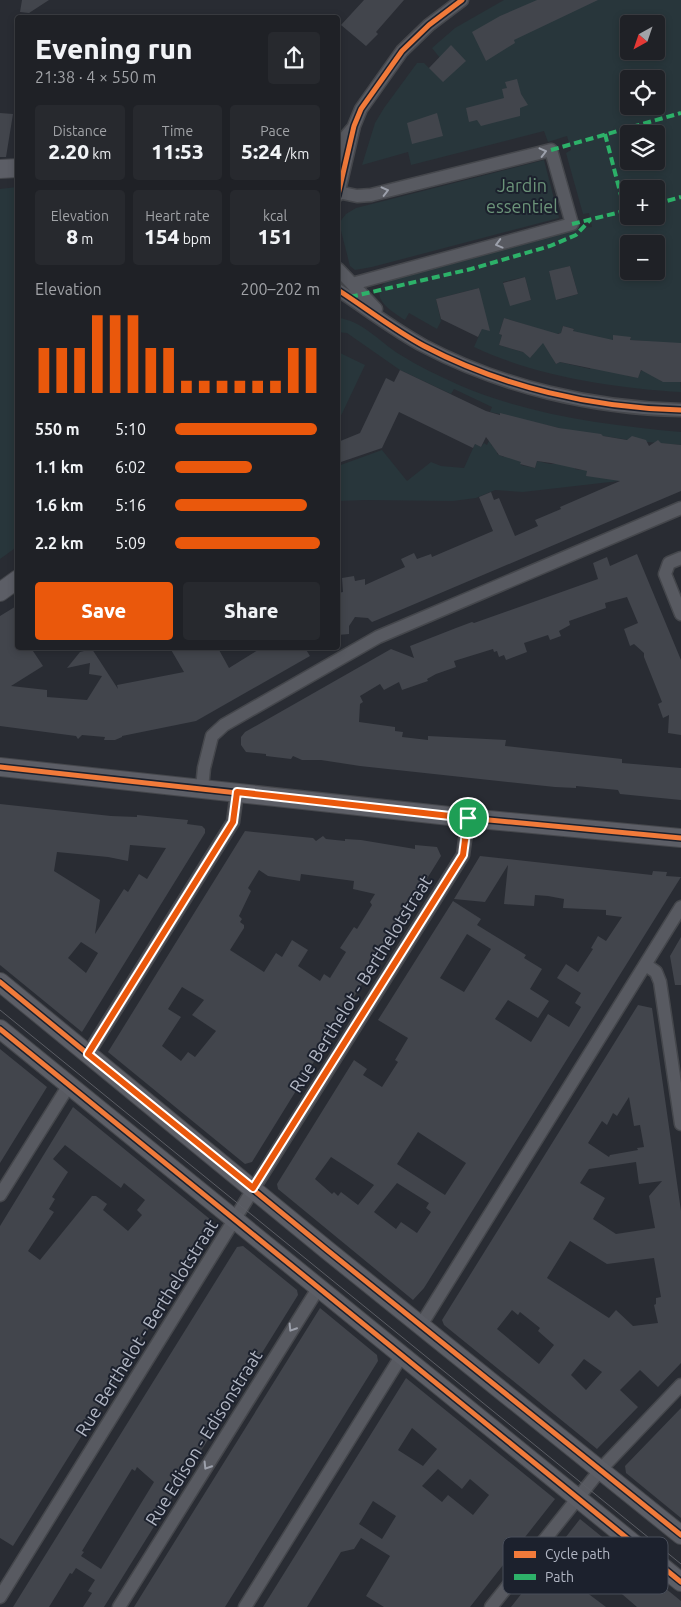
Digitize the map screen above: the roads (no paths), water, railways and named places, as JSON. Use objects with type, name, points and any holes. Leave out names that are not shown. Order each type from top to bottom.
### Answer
[{"type":"main road","points":[[0,169],[15,168]]},
{"type":"main road","points":[[0,178],[15,177]]},
{"type":"main road","points":[[0,578],[15,569]]},
{"type":"main road","points":[[0,592],[15,581]]},
{"type":"main road","points":[[0,767],[468,818],[681,838]]},
{"type":"main road","points":[[0,982],[681,1535]]},
{"type":"main road","points":[[0,1030],[625,1537]]},
{"type":"main road","points":[[668,1572],[681,1582]]},
{"type":"street","points":[[340,185],[354,126],[361,109],[402,50],[429,24],[462,0]]},
{"type":"street","points":[[340,146],[354,126]]},
{"type":"street","points":[[340,193],[356,196],[371,195],[551,150],[572,224],[352,284]]},
{"type":"street","points":[[340,271],[388,322]]},
{"type":"street","points":[[340,291],[423,345],[463,364],[514,382],[571,398],[644,409],[681,410]]},
{"type":"street","points":[[202,788],[204,768],[212,736],[224,725],[378,637],[681,508]]},
{"type":"street","points":[[681,558],[669,563],[665,574],[681,614]]},
{"type":"street","points":[[88,1054],[233,822],[237,792]]},
{"type":"street","name":"Rue Berthelot - Berthelotstraat","points":[[0,1597],[253,1188],[463,855],[468,818]]},
{"type":"street","points":[[421,1325],[681,907]]},
{"type":"street","points":[[646,964],[656,972],[660,982],[681,1124]]},
{"type":"street","points":[[0,1195],[69,1086]]},
{"type":"street","name":"Rue Edison - Edisonstraat","points":[[119,1607],[318,1287]]},
{"type":"street","points":[[245,1607],[402,1355]]},
{"type":"street","points":[[546,1537],[601,1469],[681,1385]]},
{"type":"street","points":[[491,1607],[503,1592]]},
{"type":"tram line","points":[[0,1010],[648,1537]]},
{"type":"tram line","points":[[668,1553],[681,1564]]},
{"type":"park label","name":"Jardin essentiel","points":[[522,196]]}]
